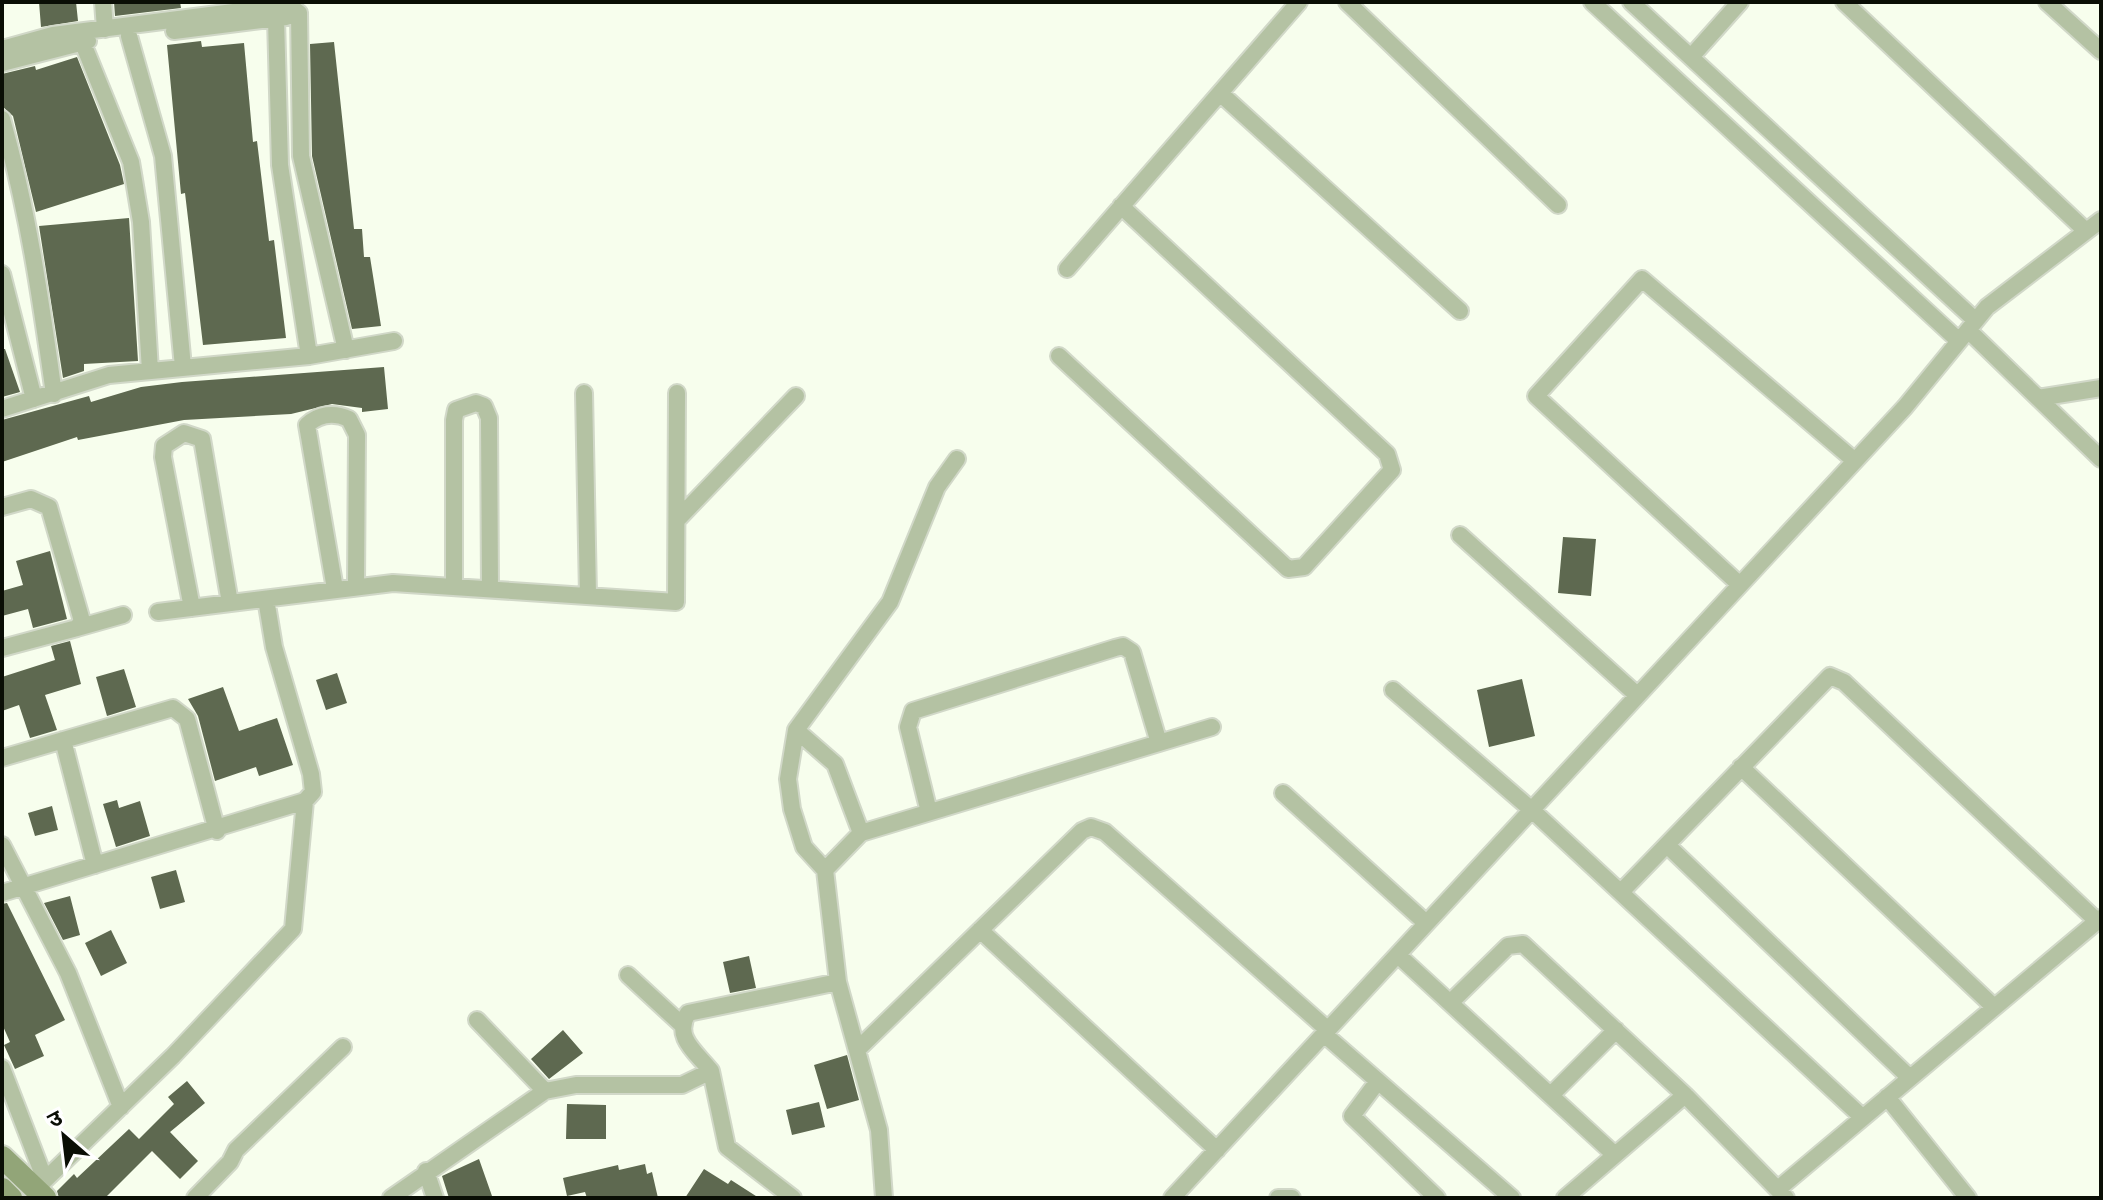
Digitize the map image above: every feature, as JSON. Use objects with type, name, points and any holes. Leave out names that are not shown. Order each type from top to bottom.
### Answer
[{"type":"street","points":[[103,2],[105,29]]},
{"type":"street","points":[[1067,269],[1299,2]]},
{"type":"street","points":[[1347,2],[1558,205]]},
{"type":"street","points":[[1592,2],[1967,330]]},
{"type":"street","points":[[1631,2],[2101,459]]},
{"type":"street","points":[[1691,57],[1740,2]]},
{"type":"street","points":[[1844,2],[2086,231]]},
{"type":"street","points":[[2047,2],[2099,46]]},
{"type":"street","points":[[2,49],[53,35],[105,29],[201,9],[288,5],[297,8]]},
{"type":"street","points":[[2,63],[82,41],[276,19],[297,8]]},
{"type":"street","points":[[297,8],[301,156],[346,350]]},
{"type":"street","points":[[276,19],[280,165],[309,356]]},
{"type":"street","points":[[129,36],[163,156],[183,367]]},
{"type":"street","points":[[82,41],[131,162],[141,222],[150,371]]},
{"type":"street","points":[[1220,93],[1460,311]]},
{"type":"street","points":[[2,122],[35,264],[54,394]]},
{"type":"street","points":[[1059,356],[1288,569],[1304,567],[1392,470],[1387,454],[1121,206]]},
{"type":"street","points":[[1172,1198],[1917,394],[1967,330],[2000,295],[2101,220]]},
{"type":"street","points":[[2,274],[34,399]]},
{"type":"street","points":[[1740,585],[1536,396],[1642,279],[1855,461]]},
{"type":"street","points":[[2,409],[109,375],[309,356],[394,341]]},
{"type":"street","points":[[2038,398],[2101,388]]},
{"type":"street","points":[[584,393],[588,595]]},
{"type":"street","points":[[158,612],[393,583],[676,602],[677,393]]},
{"type":"street","points":[[677,520],[796,396]]},
{"type":"street","points":[[454,586],[454,420],[456,410],[476,403],[484,406],[489,418],[490,589]]},
{"type":"street","points":[[335,589],[307,431],[307,425],[315,418],[329,414],[349,419],[357,435],[356,587]]},
{"type":"street","points":[[192,608],[163,457],[164,446],[184,433],[202,439],[230,603]]},
{"type":"street","points":[[884,1198],[879,1130],[838,982],[825,870],[804,847],[792,809],[788,779],[796,730],[890,602],[937,487],[957,459]]},
{"type":"street","points":[[2,507],[31,499],[49,507],[82,621],[77,628]]},
{"type":"street","points":[[1460,535],[1637,695]]},
{"type":"street","points":[[2,893],[21,885],[217,831],[305,801],[313,792],[311,774],[274,647],[266,599]]},
{"type":"street","points":[[2,648],[123,615]]},
{"type":"street","points":[[929,812],[908,727],[913,711],[1115,648],[1123,646],[1132,652],[1159,743]]},
{"type":"street","points":[[1450,1003],[1508,946],[1523,944],[1685,1095],[1782,1193],[1862,1117],[2099,919],[1837,677],[1824,679],[1621,892]]},
{"type":"street","points":[[1393,690],[1533,811],[1862,1117]]},
{"type":"street","points":[[2,758],[173,708],[187,719],[217,831]]},
{"type":"street","points":[[825,870],[861,833],[1212,727]]},
{"type":"street","points":[[796,730],[835,764],[861,833]]},
{"type":"street","points":[[63,740],[95,865]]},
{"type":"street","points":[[1741,767],[1994,1007]]},
{"type":"street","points":[[1283,793],[1426,923]]},
{"type":"street","points":[[42,1189],[293,929],[305,801]]},
{"type":"street","points":[[857,1050],[1082,831],[1099,827],[1378,1081],[1512,1198]]},
{"type":"street","points":[[2,845],[68,973],[121,1107]]},
{"type":"street","points":[[1667,845],[1910,1078]]},
{"type":"street","points":[[980,930],[1217,1150]]},
{"type":"street","points":[[1398,955],[1615,1155]]},
{"type":"street","points":[[628,975],[681,1024]]},
{"type":"street","points":[[793,1198],[727,1147],[711,1071],[682,1036],[681,1024],[688,1013],[838,982]]},
{"type":"street","points":[[477,1020],[545,1091]]},
{"type":"street","points":[[1551,1095],[1616,1030]]},
{"type":"street","points":[[195,1198],[230,1162],[236,1150],[343,1047]]},
{"type":"street","points":[[2,1068],[42,1189]]},
{"type":"street","points":[[391,1198],[545,1091],[576,1085],[682,1085],[711,1071]]},
{"type":"street","points":[[1378,1081],[1352,1116],[1437,1198]]},
{"type":"street","points":[[1565,1198],[1685,1095]]},
{"type":"street","points":[[1887,1097],[1968,1198]]},
{"type":"street","points":[[2,1157],[42,1189]]},
{"type":"street","points":[[426,1171],[435,1198]]},
{"type":"street","points":[[1278,1198],[1292,1198]]},
{"type":"building","points":[[39,2],[76,2],[78,21],[41,27]]},
{"type":"building","points":[[114,2],[180,2],[181,8],[115,16]]},
{"type":"building","points":[[201,41],[202,47],[244,43],[253,142],[257,141],[269,241],[274,240],[286,338],[203,345],[185,193],[181,194],[167,45]]},
{"type":"building","points":[[334,42],[354,229],[362,229],[364,257],[370,257],[381,326],[352,329],[312,156],[310,44]]},
{"type":"building","points":[[77,57],[120,165],[124,184],[36,212],[13,116],[2,106],[2,74],[35,66],[36,70]]},
{"type":"building","points":[[129,218],[138,361],[84,364],[84,371],[63,378],[39,226]]},
{"type":"building","points":[[2,349],[5,349],[20,392],[2,397]]},
{"type":"building","points":[[384,367],[388,409],[362,412],[362,408],[332,404],[291,414],[184,420],[78,440],[77,437],[2,462],[2,420],[89,396],[91,402],[141,387],[182,382]]},
{"type":"building","points":[[1563,537],[1596,539],[1591,596],[1558,593]]},
{"type":"building","points":[[50,551],[67,619],[33,628],[28,609],[2,616],[2,591],[23,585],[16,561]]},
{"type":"building","points":[[70,641],[81,684],[45,695],[57,730],[30,738],[19,705],[2,711],[2,677],[55,660],[51,646]]},
{"type":"building","points":[[124,669],[136,707],[107,716],[96,677]]},
{"type":"building","points":[[337,673],[347,703],[326,710],[316,680]]},
{"type":"building","points":[[1522,679],[1535,736],[1489,747],[1477,690]]},
{"type":"building","points":[[223,687],[239,731],[277,718],[293,765],[259,776],[256,767],[215,781],[198,716],[188,699]]},
{"type":"building","points":[[117,800],[119,808],[140,801],[150,836],[116,847],[103,804]]},
{"type":"building","points":[[52,806],[58,830],[35,836],[28,813]]},
{"type":"building","points":[[176,870],[185,902],[160,909],[151,877]]},
{"type":"building","points":[[70,896],[80,935],[63,940],[44,903]]},
{"type":"building","points":[[7,903],[65,1020],[35,1035],[44,1056],[15,1069],[4,1045],[10,1042],[2,1024],[2,904]]},
{"type":"building","points":[[111,930],[127,963],[101,976],[85,943]]},
{"type":"building","points":[[749,956],[756,988],[730,993],[723,962]]},
{"type":"building","points":[[563,1030],[583,1053],[549,1079],[531,1059]]},
{"type":"building","points":[[847,1055],[859,1100],[827,1109],[814,1065]]},
{"type":"building","points":[[187,1081],[205,1103],[170,1132],[198,1161],[180,1179],[152,1151],[105,1198],[59,1198],[57,1191],[74,1174],[77,1178],[129,1129],[139,1139],[174,1104],[168,1097]]},
{"type":"building","points":[[819,1102],[825,1127],[792,1135],[786,1110]]},
{"type":"building","points":[[567,1104],[606,1105],[606,1139],[566,1139]]},
{"type":"building","points":[[479,1159],[492,1196],[449,1198],[442,1176]]},
{"type":"building","points":[[645,1164],[647,1174],[652,1172],[658,1198],[587,1198],[585,1192],[567,1196],[563,1178],[618,1165],[619,1170]]},
{"type":"building","points":[[704,1169],[728,1184],[731,1180],[759,1198],[685,1198]]}]
